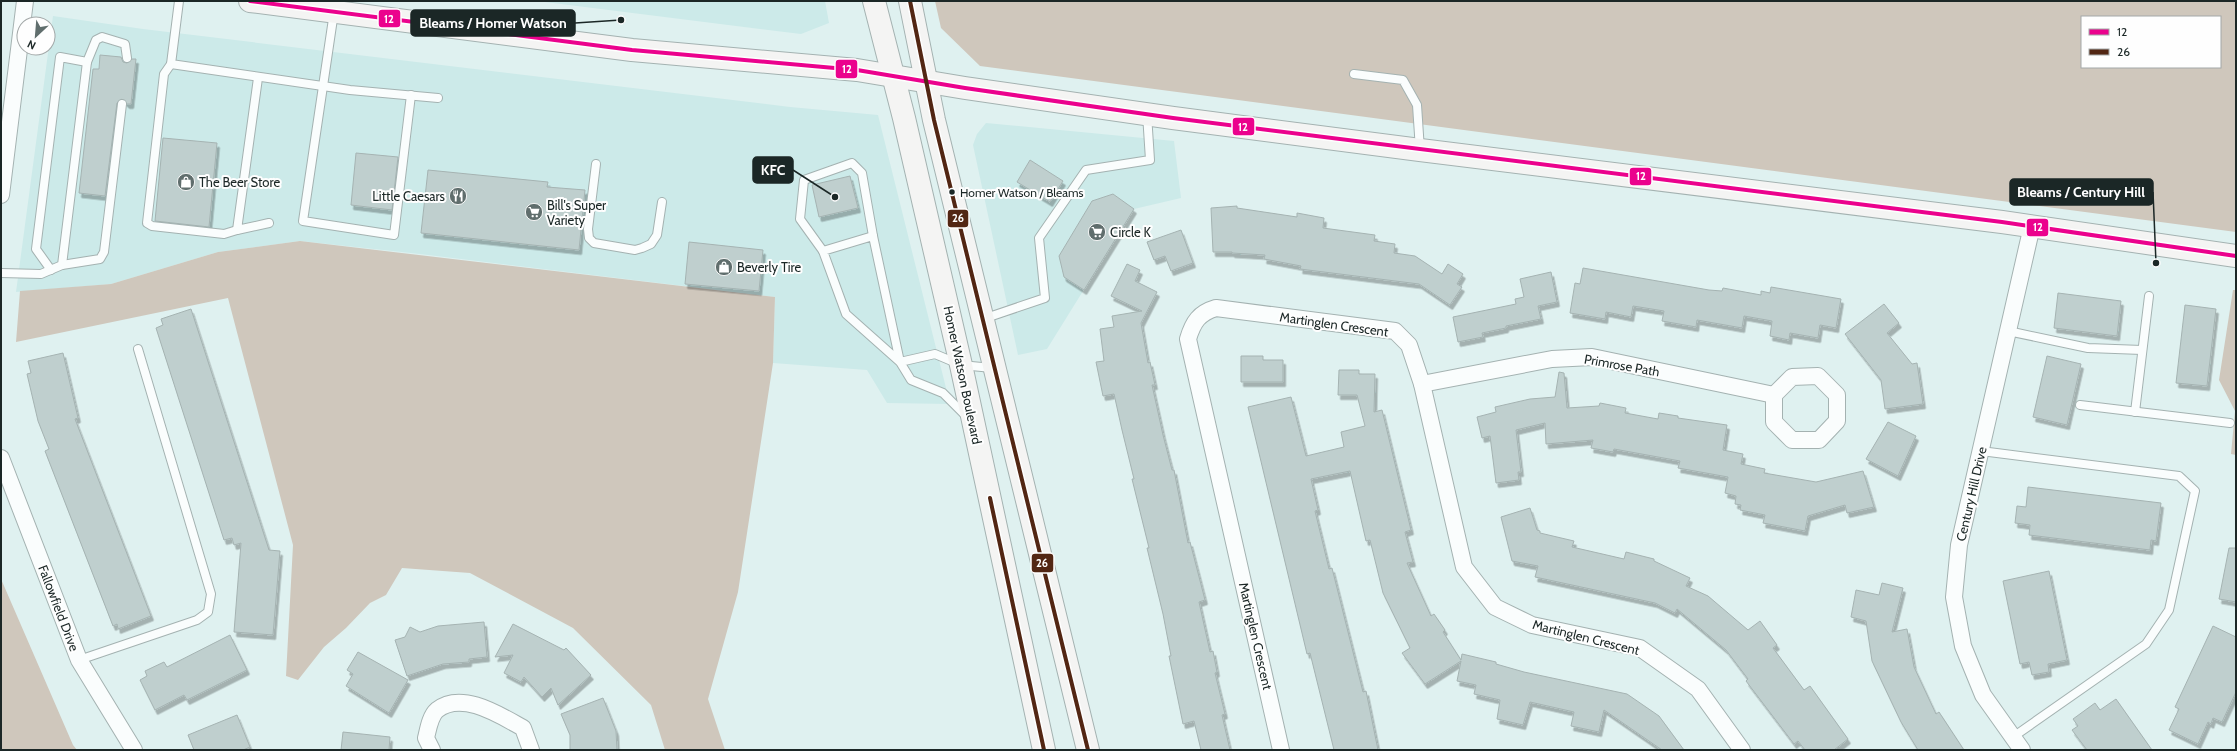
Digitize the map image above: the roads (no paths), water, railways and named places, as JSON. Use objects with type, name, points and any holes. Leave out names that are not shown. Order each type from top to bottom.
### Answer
[{"type":"main road","points":[[250,1],[632,50],[857,70],[927,82],[1147,114],[1420,150],[2032,226],[2236,256]]},
{"type":"main road","name":"Homer Watson Boulevard","points":[[874,1],[904,118],[961,365],[1044,750]]},
{"type":"main road","points":[[910,1],[934,120],[983,319],[993,368],[1088,750]]},
{"type":"street","points":[[1,195],[25,1]]},
{"type":"street","name":"Century Hill Drive","points":[[2017,744],[1983,695],[1962,646],[1954,597],[1959,545],[2032,226]]},
{"type":"street","name":"Martinglen Crescent","points":[[1281,750],[1188,339],[1192,327],[1198,317],[1206,311],[1216,308],[1395,332],[1409,345],[1422,384],[1464,567],[1496,607],[1532,625],[1640,648],[1698,689],[1742,750]]},
{"type":"street","name":"Primrose Path","points":[[1422,384],[1552,358],[1592,357],[1774,395]]},
{"type":"street","points":[[1792,376],[1818,376],[1837,395],[1837,421],[1819,440],[1792,440],[1774,422],[1774,395],[1792,376]]},
{"type":"street","name":"Fallowfield Drive","points":[[1,458],[80,660],[134,750]]},
{"type":"street","points":[[432,750],[426,738],[429,724],[436,710],[450,703],[465,703],[494,712],[523,728],[531,750]]},
{"type":"lane","points":[[179,1],[171,64],[164,74],[147,223],[152,226],[224,234],[269,223]]},
{"type":"lane","points":[[334,12],[303,221],[394,235],[411,95]]},
{"type":"lane","points":[[62,265],[87,62],[96,40],[102,38],[125,44],[128,58]]},
{"type":"lane","points":[[51,270],[36,249],[60,57],[87,62]]},
{"type":"lane","points":[[171,64],[323,87],[438,98]]},
{"type":"lane","points":[[1354,74],[1404,80],[1417,105],[1420,150]]},
{"type":"lane","points":[[237,230],[258,78]]},
{"type":"lane","points":[[1,273],[41,274],[62,265],[100,259],[104,252],[122,104]]},
{"type":"lane","points":[[983,319],[1045,298],[1039,238],[1086,170],[1150,160],[1147,114]]},
{"type":"lane","points":[[900,362],[873,236],[862,173],[852,163],[804,180],[800,219],[823,251],[846,314],[900,362],[911,380],[943,393],[973,423]]},
{"type":"lane","points":[[596,164],[588,229],[589,238],[594,243],[634,250],[651,244],[657,235],[662,202]]},
{"type":"lane","points":[[823,251],[873,236]]},
{"type":"lane","points":[[2135,412],[2149,296]]},
{"type":"lane","points":[[2008,331],[2088,348],[2142,350]]},
{"type":"lane","points":[[80,660],[197,620],[208,612],[211,594],[138,349]]},
{"type":"lane","points":[[900,362],[935,354],[961,365],[993,368]]},
{"type":"lane","points":[[2080,405],[2230,423]]},
{"type":"lane","points":[[1981,451],[2179,476],[2195,491],[2168,610],[2146,644],[2017,744]]},
{"type":"place","name":"Bleams / Homer Watson","points":[[621,20]]},
{"type":"place","name":"The Beer Store","points":[[186,182]]},
{"type":"place","name":"Homer Watson / Bleams","points":[[952,192]]},
{"type":"place","name":"Little Caesars","points":[[458,196]]},
{"type":"place","name":"KFC","points":[[835,197]]},
{"type":"place","name":"Bill's Super Variety","points":[[534,212]]},
{"type":"place","name":"Circle K","points":[[1097,232]]},
{"type":"place","name":"Bleams / Century Hill","points":[[2156,263]]},
{"type":"place","name":"Beverly Tire","points":[[724,267]]}]
